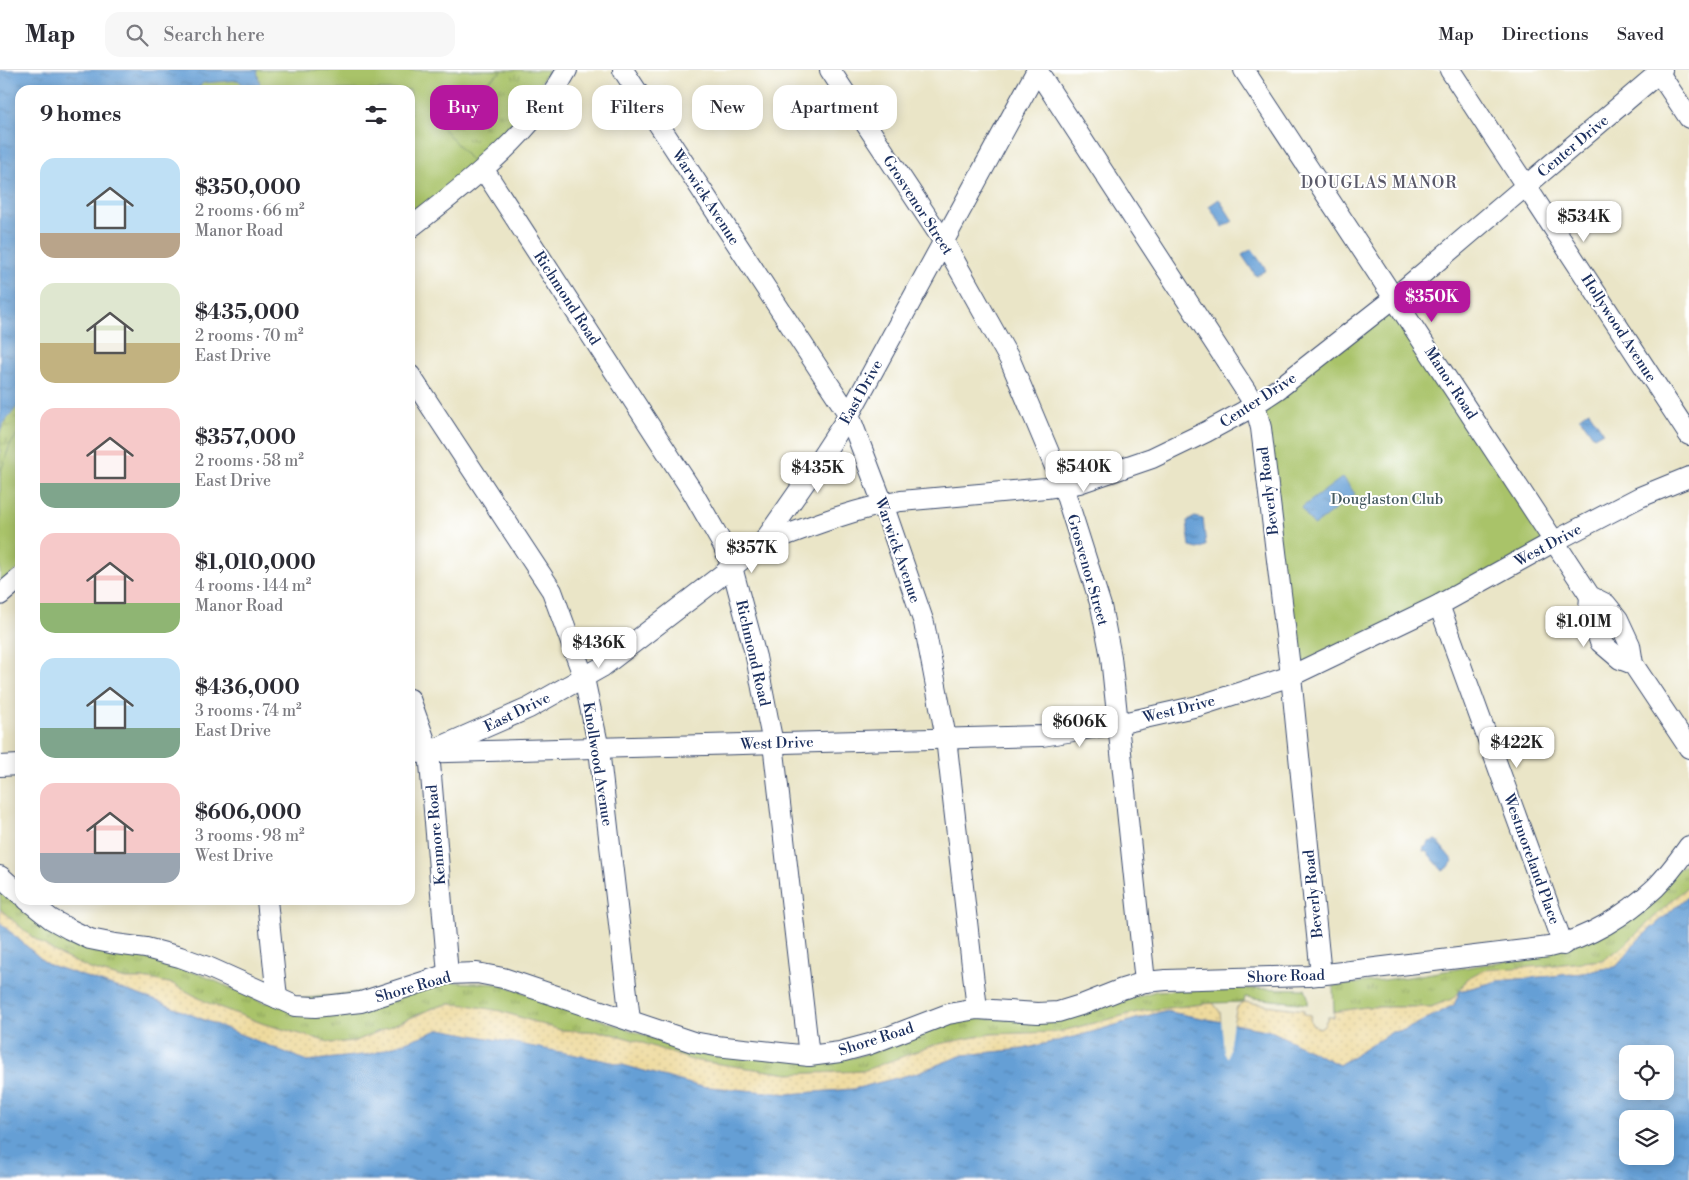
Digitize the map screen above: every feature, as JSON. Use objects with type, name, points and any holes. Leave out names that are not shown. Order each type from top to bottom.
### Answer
[{"type":"street","points":[[415,224],[484,170],[513,142],[539,111],[567,70]]},
{"type":"street","name":"Warwick Avenue","points":[[623,70],[849,415],[883,504],[924,623],[946,738],[977,1009]]},
{"type":"street","name":"Grosvenor Street","points":[[830,70],[944,242],[1010,360],[1063,486],[1101,606],[1111,657],[1145,982]]},
{"type":"street","name":"East Drive","points":[[420,753],[529,708],[602,667],[762,544],[849,415],[1037,70]]},
{"type":"street","name":"Beverly Road","points":[[1037,70],[1255,405],[1261,428],[1291,676],[1321,975]]},
{"type":"street","name":"Manor Road","points":[[1244,70],[1504,464],[1553,542],[1590,596],[1606,604],[1618,619],[1630,645],[1632,664],[1689,748]]},
{"type":"street","name":"Hollywood Avenue","points":[[1450,70],[1689,435]]},
{"type":"street","points":[[1660,71],[1689,118]]},
{"type":"street","name":"Center Drive","points":[[762,544],[828,519],[883,504],[1063,486],[1079,482],[1152,458],[1206,432],[1278,390],[1394,298],[1660,71]]},
{"type":"street","name":"Richmond Road","points":[[484,170],[692,491],[723,545],[732,567],[756,658],[773,742],[809,1056]]},
{"type":"street","name":"Knollwood Avenue","points":[[415,382],[552,592],[584,678],[599,749],[630,1020]]},
{"type":"street","name":"West Drive","points":[[420,753],[1042,736],[1118,724],[1198,706],[1291,676],[1439,605],[1553,542],[1640,498],[1689,477]]},
{"type":"street","points":[[0,595],[15,582]]},
{"type":"street","name":"Westmoreland Place","points":[[1439,605],[1563,944]]},
{"type":"street","name":"Kenmore Road","points":[[415,726],[448,974]]},
{"type":"street","points":[[0,766],[15,765]]},
{"type":"street","name":"Shore Road","points":[[33,905],[68,930],[90,938],[115,944],[146,948],[180,957],[210,968],[295,1006],[339,1006],[361,1002],[448,974],[477,974],[503,978],[693,1042],[809,1056],[840,1052],[870,1044],[948,1014],[977,1009],[1038,1013],[1058,1012],[1084,1004],[1122,988],[1145,982],[1321,975],[1549,948],[1601,928],[1628,909],[1655,887],[1689,846]]},
{"type":"street","points":[[0,876],[15,890]]},
{"type":"street","points":[[268,905],[277,998]]},
{"type":"green space","points":[[205,70],[503,70],[483,85],[430,85],[430,130],[444,130],[477,167],[415,214],[415,85],[193,85]]},
{"type":"green space","points":[[257,70],[549,70],[539,85],[508,85],[508,130],[483,157],[465,163],[440,130],[498,130],[498,85],[430,85],[430,117],[415,97],[415,85],[211,85]]},
{"type":"green space","name":"Douglaston Club","points":[[1394,298],[1554,540],[1292,675],[1259,403]]},
{"type":"green space","points":[[15,409],[15,550],[0,560],[0,432],[3,424]]},
{"type":"green space","points":[[15,438],[15,572],[0,584],[0,474],[10,445]]},
{"type":"green space","points":[[1689,862],[1689,885],[1621,948],[1602,960],[1545,966],[1466,979],[1460,991],[1452,999],[1431,1007],[1367,1007],[1334,1012],[1333,986],[1408,977],[1536,956]]},
{"type":"green space","points":[[0,888],[15,895],[15,905],[35,905],[139,956],[202,975],[264,1003],[451,982],[499,984],[650,1037],[852,1058],[904,1042],[956,1020],[981,1018],[1061,1020],[1156,991],[1215,988],[1305,989],[1308,1004],[1245,997],[1244,1002],[1213,1003],[1142,1011],[1058,1032],[991,1034],[935,1045],[864,1071],[789,1074],[691,1060],[605,1032],[560,1030],[500,1011],[449,1004],[433,1008],[356,1041],[332,1043],[264,1024],[208,1003],[173,984],[149,979],[125,979],[90,969],[60,955],[32,937],[0,909]]},
{"type":"sand","points":[[1689,885],[1689,895],[1637,941],[1617,966],[1583,973],[1498,981],[1460,991],[1466,979],[1483,970],[1602,960],[1621,948]]},
{"type":"sand","points":[[0,909],[32,937],[60,955],[90,969],[125,979],[149,979],[173,984],[208,1003],[264,1024],[332,1043],[356,1041],[434,1008],[449,1004],[467,1005],[500,1011],[560,1030],[605,1032],[691,1060],[789,1074],[863,1071],[934,1045],[991,1034],[1058,1032],[1142,1011],[1213,1003],[1220,1012],[1221,1022],[1164,1011],[1078,1036],[1023,1049],[963,1055],[916,1073],[854,1089],[789,1094],[698,1086],[612,1062],[441,1030],[372,1054],[307,1061],[157,1001],[47,964],[0,923]]},
{"type":"sand","points":[[1460,991],[1454,1005],[1405,1030],[1392,1032],[1339,1065],[1271,1031],[1233,1024],[1237,1007],[1244,1002],[1304,1010],[1304,1014],[1311,1015],[1312,1025],[1320,1028],[1328,1017],[1334,1017],[1334,1012],[1367,1007],[1431,1007],[1452,999]]},
{"type":"water","points":[[0,70],[257,70],[260,85],[244,85],[238,80],[203,83],[201,85],[15,85],[15,409],[3,424],[0,432]]},
{"type":"water","points":[[1219,199],[1233,221],[1223,227],[1209,206]]},
{"type":"water","points":[[1252,249],[1266,270],[1256,276],[1242,255]]},
{"type":"water","points":[[1589,411],[1603,432],[1594,437],[1580,417]]},
{"type":"water","points":[[1343,477],[1355,494],[1314,526],[1301,508]]},
{"type":"water","points":[[1195,517],[1203,519],[1206,546],[1198,549],[1190,547],[1187,521]]},
{"type":"water","points":[[1436,840],[1453,861],[1448,868],[1442,870],[1427,852],[1423,851],[1429,842]]},
{"type":"water","points":[[1689,895],[1689,1180],[0,1180],[0,923],[47,964],[157,1001],[307,1061],[372,1054],[441,1029],[612,1062],[698,1086],[789,1094],[854,1089],[916,1073],[963,1055],[1023,1049],[1078,1036],[1164,1011],[1271,1031],[1339,1065],[1392,1032],[1405,1030],[1454,1005],[1460,991],[1498,981],[1583,973],[1617,966],[1637,941]]},
{"type":"pier","points":[[1221,1019],[1233,1021],[1228,1058],[1224,1052]]},
{"type":"district","name":"DOUGLAS MANOR","points":[[1379,182]]}]
